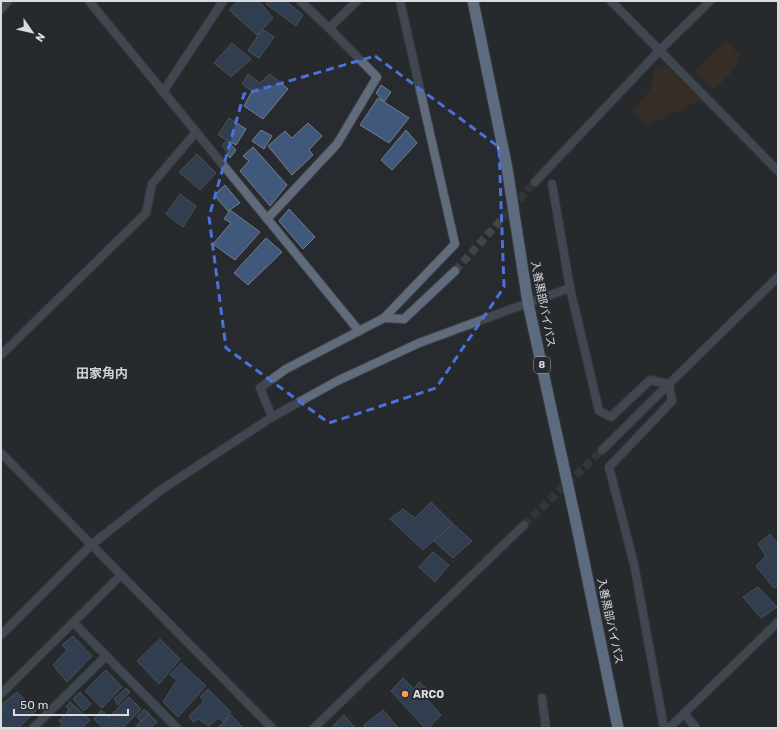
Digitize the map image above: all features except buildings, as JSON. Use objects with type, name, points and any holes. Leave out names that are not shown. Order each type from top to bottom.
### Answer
[{"type":"highway","name":"入善黒部バイパス","points":[[473,1],[506,168],[528,303],[577,527],[618,728]]},
{"type":"street","points":[[1,9],[8,1]]},
{"type":"street","points":[[89,1],[359,331]]},
{"type":"street","points":[[163,92],[223,1]]},
{"type":"street","points":[[267,219],[337,144],[377,77],[300,1]]},
{"type":"street","points":[[329,28],[357,1]]},
{"type":"street","points":[[272,417],[260,388],[286,369],[384,318],[455,244],[400,1]]},
{"type":"street","points":[[611,1],[778,171]]},
{"type":"street","points":[[535,182],[660,50],[710,1]]},
{"type":"street","points":[[1,355],[146,213],[152,184],[196,132]]},
{"type":"street","points":[[552,184],[570,288],[599,411],[611,417],[650,380],[668,384]]},
{"type":"street","points":[[384,318],[404,319],[455,271]]},
{"type":"street","points":[[602,450],[778,277]]},
{"type":"street","points":[[1,635],[91,545],[161,490],[272,417],[337,381],[419,343],[570,288]]},
{"type":"street","points":[[664,728],[634,564],[610,467],[672,401],[668,384]]},
{"type":"street","points":[[1,453],[272,728]]},
{"type":"street","points":[[314,728],[524,525]]},
{"type":"street","points":[[1,694],[121,575]]},
{"type":"street","points":[[669,728],[778,622]]},
{"type":"street","points":[[74,623],[177,728]]},
{"type":"street","points":[[33,728],[106,656]]},
{"type":"street","points":[[542,698],[546,728]]},
{"type":"street","points":[[684,713],[696,728]]},
{"type":"highlighted area","points":[[375,56],[499,147],[504,287],[436,388],[329,423],[226,348],[209,217],[244,94]]},
{"type":"shaded area","points":[[726,41],[740,56],[734,70],[714,90],[694,71]]},
{"type":"shaded area","points":[[664,64],[701,100],[646,126],[632,110],[651,89],[654,68]]},
{"type":"tunnel","points":[[455,271],[535,182]]},
{"type":"tunnel","points":[[524,525],[602,450]]},
{"type":"place","name":"ARCO","points":[[405,694]]},
{"type":"district","name":"田家角内","points":[[102,373]]}]
